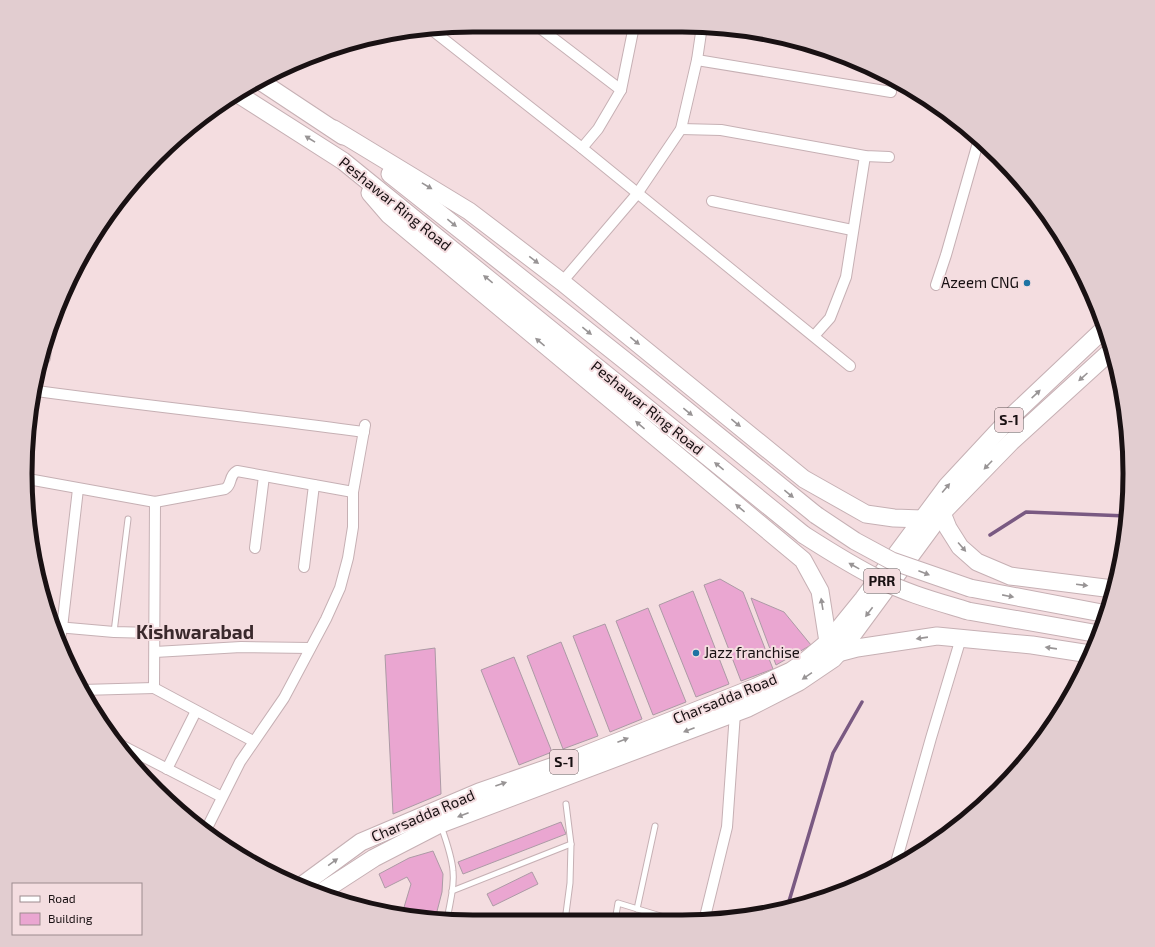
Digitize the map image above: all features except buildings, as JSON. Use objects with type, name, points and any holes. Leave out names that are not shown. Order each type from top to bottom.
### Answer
[{"type":"main road","name":"Peshawar Ring Road","points":[[265,85],[334,129],[647,378],[816,515],[855,541],[892,561],[931,576],[970,588],[1101,613]]},
{"type":"main road","name":"Peshawar Ring Road","points":[[243,97],[343,161],[804,535],[882,581],[924,597],[968,611],[1093,633]]},
{"type":"main road","points":[[334,129],[469,211],[562,282],[804,479],[866,514],[894,518],[922,519]]},
{"type":"main road","points":[[343,161],[389,215],[803,560],[820,591],[833,648],[857,648],[937,636],[1032,645],[1084,653]]},
{"type":"main road","name":"Charsadda Road","points":[[307,882],[360,842],[437,818],[748,708],[799,682],[833,659],[833,648],[863,599],[947,486],[1014,414],[1100,333]]},
{"type":"main road","name":"Charsadda Road","points":[[325,889],[478,792],[574,759],[771,681],[791,671],[804,662],[833,648],[942,513],[1011,442],[1107,355]]},
{"type":"main road","points":[[942,513],[948,528],[960,547],[977,562],[1010,576],[1108,588]]},
{"type":"street","points":[[545,32],[621,90]]},
{"type":"street","points":[[582,148],[598,129],[621,90],[633,32]]},
{"type":"street","points":[[562,282],[638,194],[681,129],[697,60],[701,33]]},
{"type":"street","points":[[437,34],[582,148],[850,366]]},
{"type":"street","points":[[697,60],[891,92]]},
{"type":"street","points":[[681,129],[721,130],[865,156],[889,157]]},
{"type":"street","points":[[936,285],[977,146]]},
{"type":"street","points":[[814,336],[830,318],[846,277],[852,230],[865,156]]},
{"type":"street","points":[[712,201],[852,230]]},
{"type":"street","points":[[39,391],[134,404],[365,428],[354,492],[353,527],[348,558],[342,580],[326,618],[284,698],[234,773],[208,826]]},
{"type":"street","points":[[32,481],[155,502],[225,489],[228,487],[233,474],[237,471],[354,492]]},
{"type":"street","points":[[255,548],[264,476]]},
{"type":"street","points":[[304,567],[314,485]]},
{"type":"street","points":[[60,626],[78,489]]},
{"type":"street","points":[[154,688],[155,502]]},
{"type":"street","points":[[62,631],[154,633]]},
{"type":"street","points":[[897,859],[961,638]]},
{"type":"street","points":[[155,652],[241,647],[310,648]]},
{"type":"street","points":[[89,690],[154,688],[254,741]]},
{"type":"street","points":[[167,769],[196,711]]},
{"type":"street","points":[[706,914],[727,827],[735,713]]},
{"type":"street","points":[[129,749],[222,797]]},
{"type":"lane","points":[[114,632],[128,519]]},
{"type":"lane","points":[[566,804],[571,844],[570,884],[566,915]]},
{"type":"lane","points":[[437,818],[445,840],[453,871],[452,891],[448,914]]},
{"type":"lane","points":[[637,909],[655,826]]},
{"type":"lane","points":[[452,891],[571,844]]},
{"type":"lane","points":[[616,915],[618,903],[657,915]]},
{"type":"waterway","points":[[990,535],[1026,512],[1121,516]]},
{"type":"waterway","points":[[789,902],[833,753],[862,702]]},
{"type":"place","name":"Azeem CNG","points":[[1027,283]]},
{"type":"place","name":"Jazz franchise","points":[[696,653]]},
{"type":"district","name":"Kishwarabad","points":[[195,632]]}]
